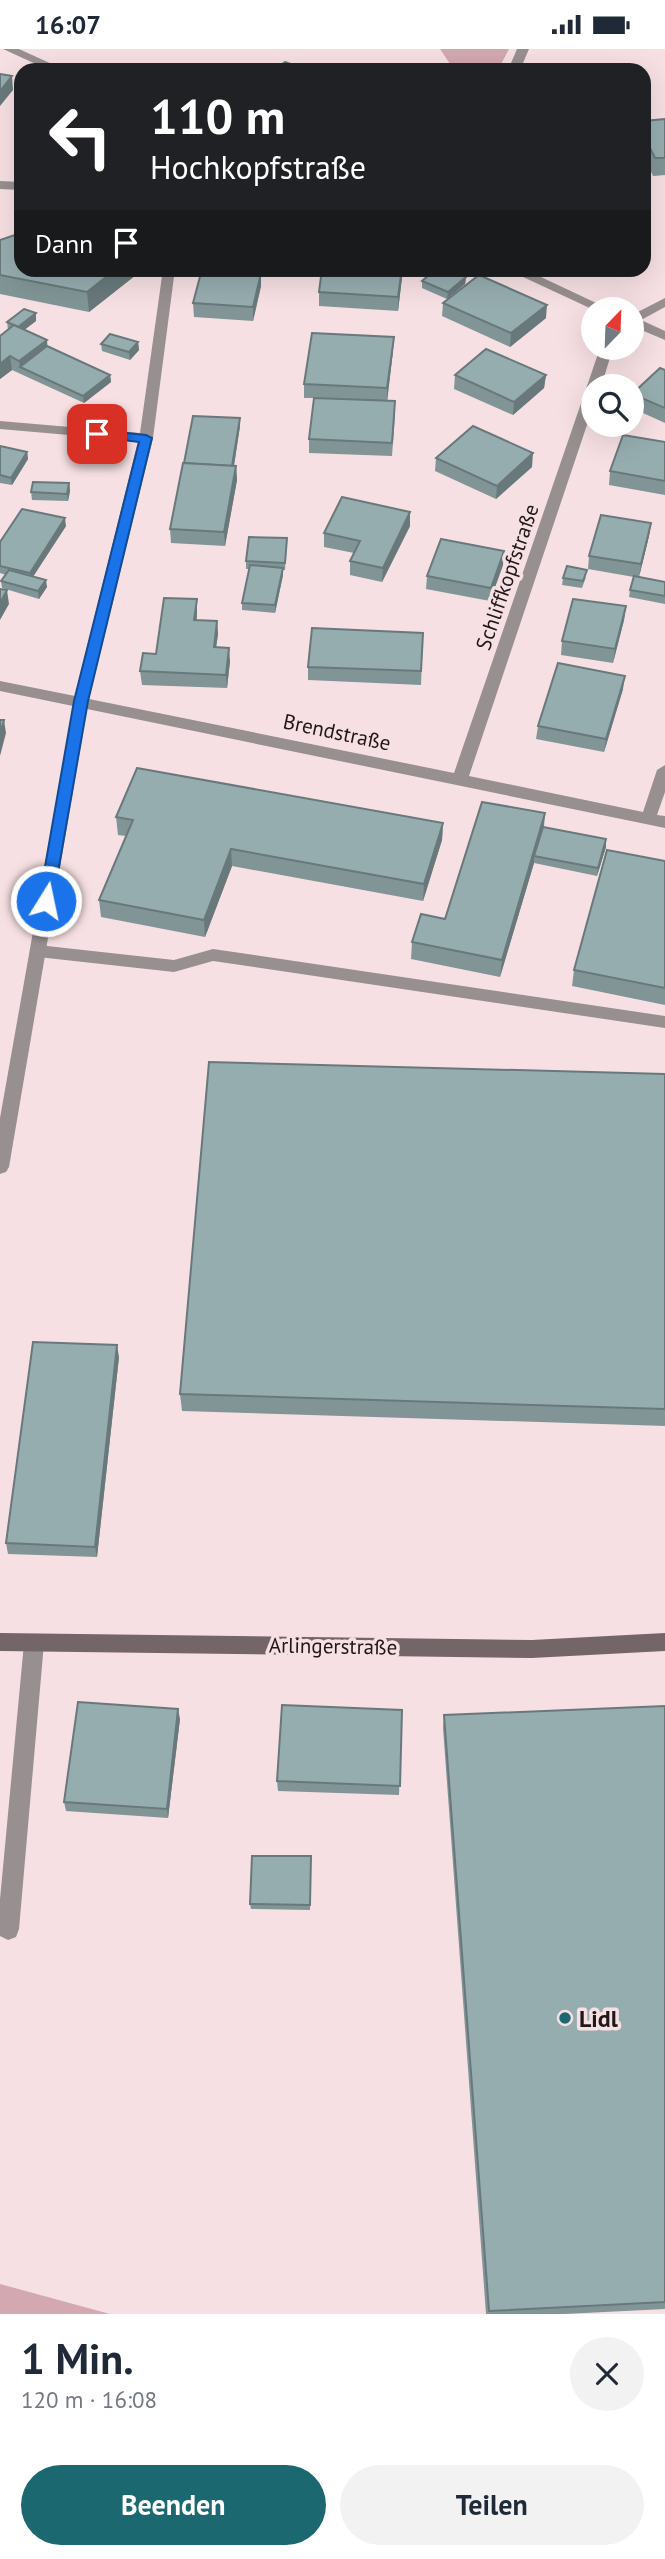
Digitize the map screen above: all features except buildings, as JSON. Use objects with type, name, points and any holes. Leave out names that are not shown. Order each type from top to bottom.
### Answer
[{"type":"main road","name":"Arlingerstraße","points":[[0,1642],[532,1649],[665,1642]]},
{"type":"street","points":[[9,49],[42,63]]},
{"type":"street","points":[[0,1167],[81,701],[146,438],[168,277]]},
{"type":"street","points":[[530,277],[581,299]]},
{"type":"street","points":[[644,314],[665,302]]},
{"type":"street","points":[[644,326],[665,336]]},
{"type":"street","name":"Schliffkopfstraße","points":[[460,779],[581,422]]},
{"type":"street","points":[[0,425],[146,438]]},
{"type":"street","name":"Brendstraße","points":[[0,686],[665,822]]},
{"type":"street","points":[[648,819],[665,770]]},
{"type":"street","points":[[37,951],[174,966],[213,955],[665,1022]]},
{"type":"street","points":[[8,1929],[34,1643]]},
{"type":"shaded area","points":[[440,49],[509,49],[502,63],[449,63]]},
{"type":"shaded area","points":[[0,2284],[110,2314],[0,2314]]},
{"type":"place","name":"Lidl","points":[[565,2018]]},
{"type":"route","points":[[46,901],[81,701],[146,438],[97,434]]}]
